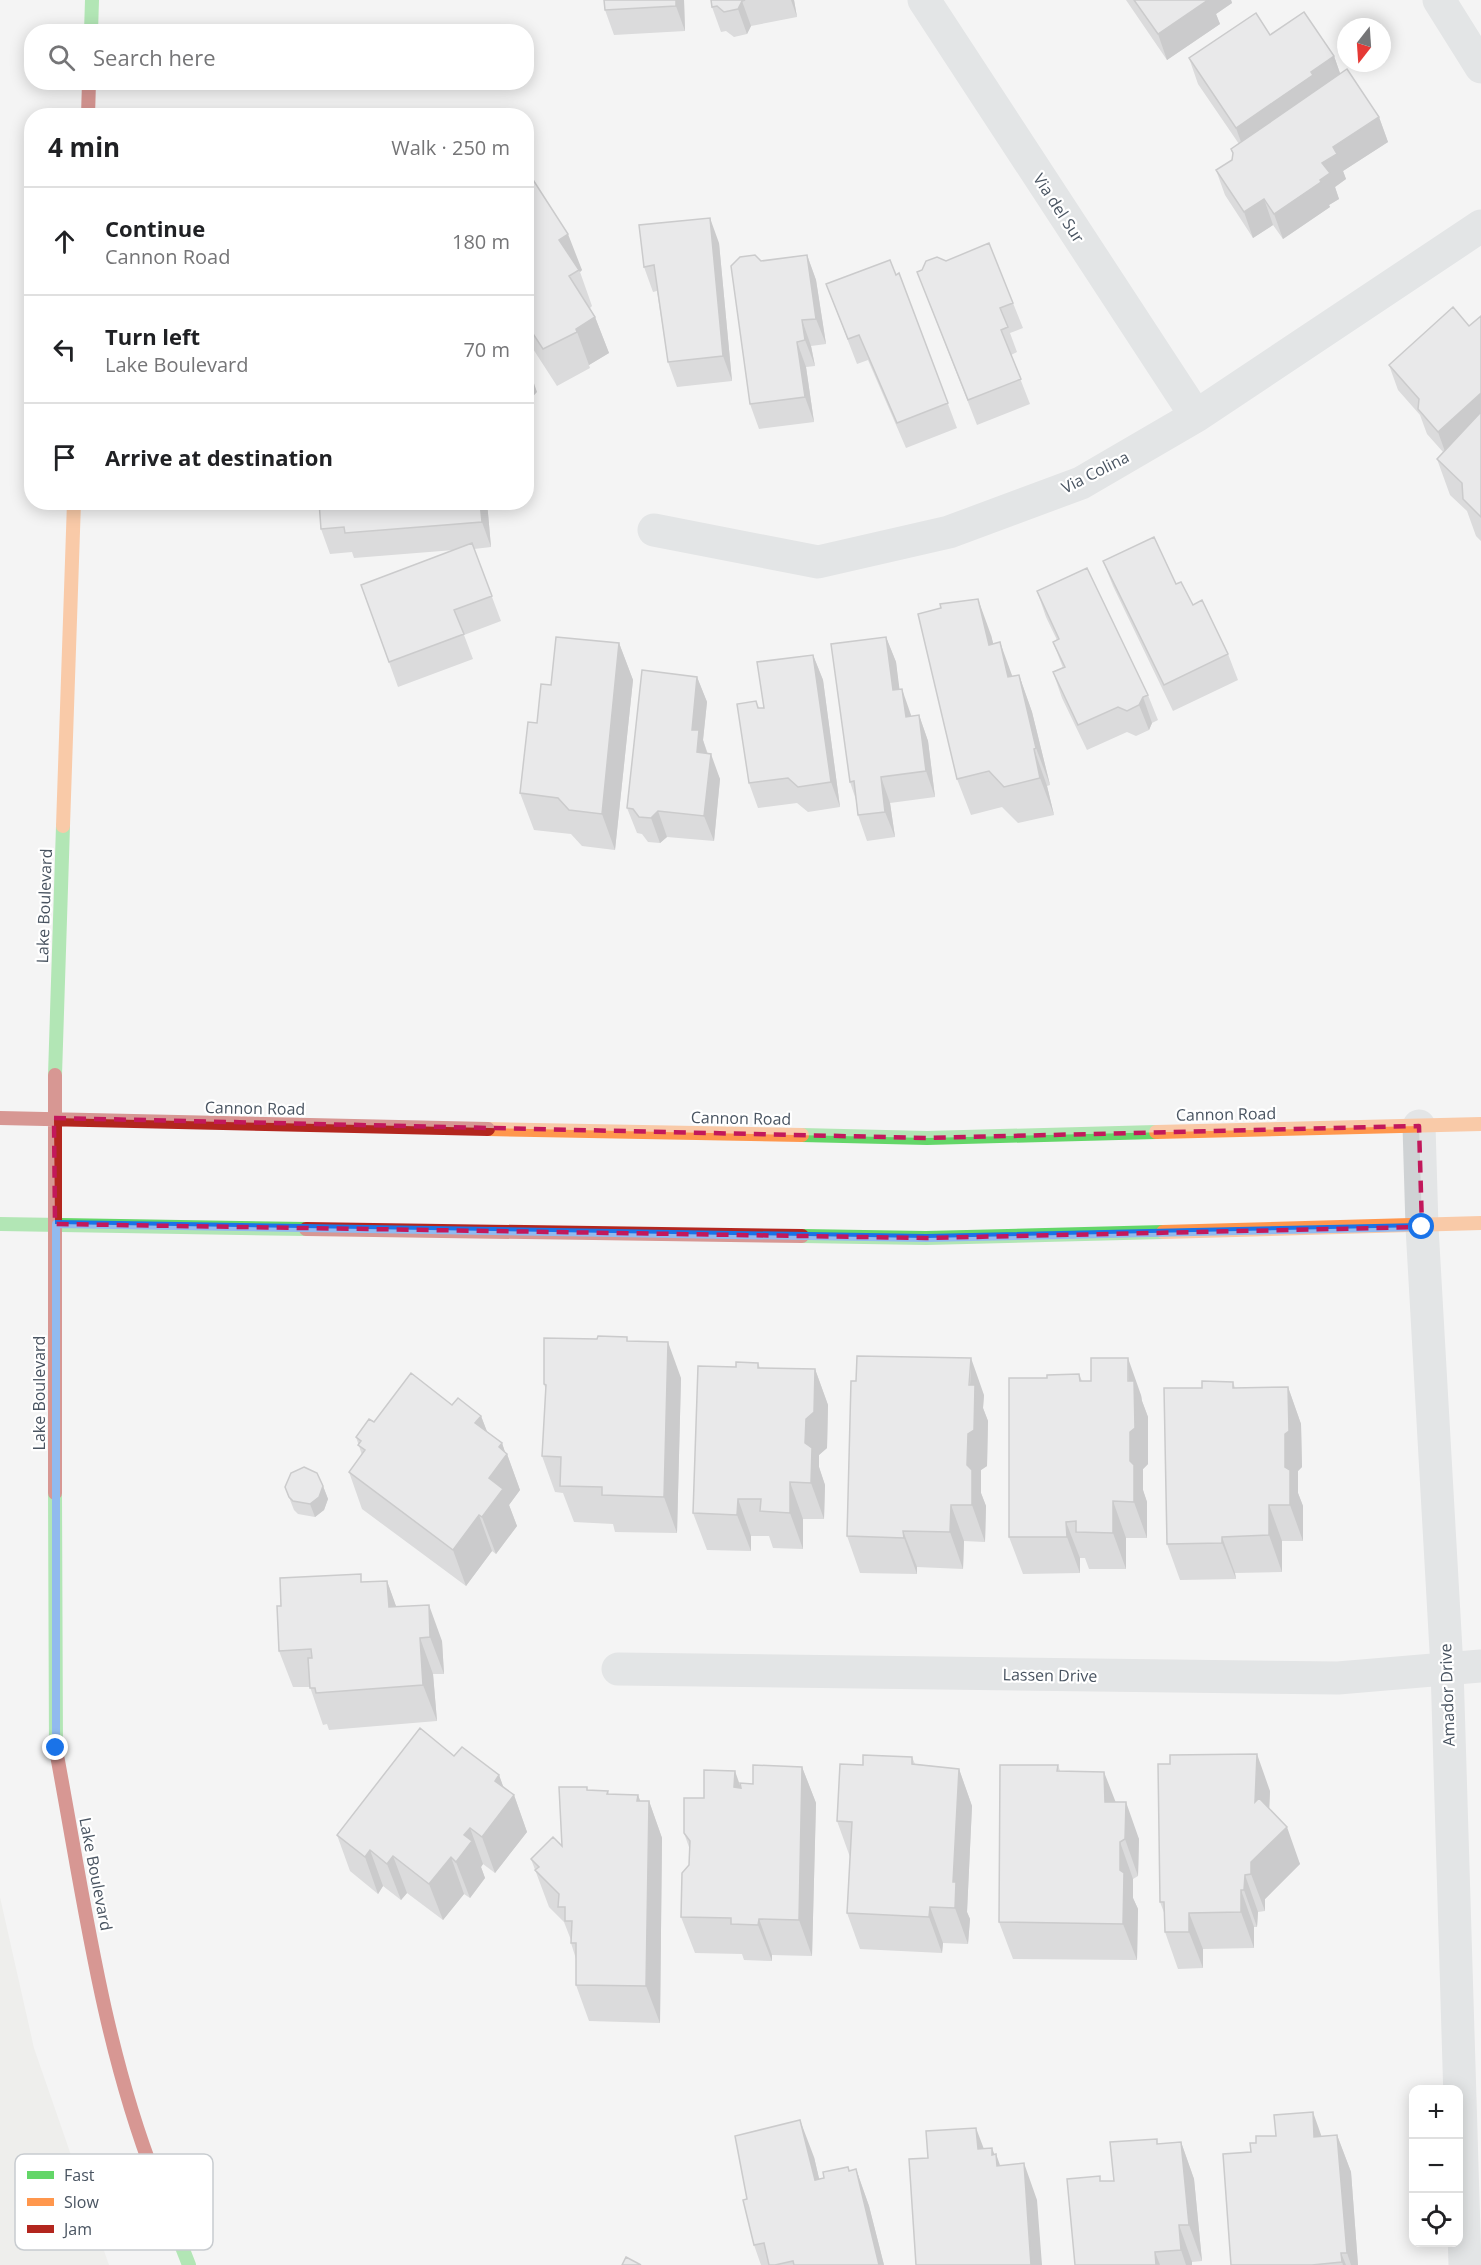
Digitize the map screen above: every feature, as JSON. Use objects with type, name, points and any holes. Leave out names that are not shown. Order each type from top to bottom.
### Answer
[{"type":"main road","points":[[91,24],[92,0]]},
{"type":"main road","points":[[88,108],[89,90]]},
{"type":"main road","name":"Lake Boulevard","points":[[75,510],[54,1118],[56,1748],[102,1997],[138,2134],[146,2154]]},
{"type":"main road","name":"Cannon Road","points":[[0,1118],[927,1138],[1481,1124]]},
{"type":"main road","points":[[0,1224],[926,1238],[1422,1227],[1481,1223]]},
{"type":"main road","name":"Lake Boulevard","points":[[183,2250],[189,2265]]},
{"type":"street","name":"Via del Sur","points":[[924,0],[1196,416]]},
{"type":"street","points":[[1439,0],[1481,67]]},
{"type":"street","name":"Via Colina","points":[[654,530],[818,562],[949,532],[1081,483],[1196,416],[1481,226]]},
{"type":"street","name":"Amador Drive","points":[[1419,1126],[1422,1227],[1447,1668],[1466,2265]]},
{"type":"street","name":"Lassen Drive","points":[[618,1669],[1338,1678],[1481,1666]]},
{"type":"highlighted area","points":[[54,1118],[927,1138],[1419,1126],[1422,1227],[926,1238],[55,1224]]},
{"type":"shaded area","points":[[0,1897],[34,2048],[71,2154],[15,2154],[15,2250],[104,2250],[109,2265],[0,2265]]},
{"type":"building","points":[[604,0],[676,0],[676,6],[605,10]]},
{"type":"building","points":[[711,0],[745,0],[738,9],[724,12],[717,6],[712,7]]},
{"type":"building","points":[[1134,0],[1208,0],[1158,34]]},
{"type":"building","points":[[1304,12],[1334,56],[1311,72],[1313,75],[1236,128],[1189,58],[1256,13],[1270,35]]},
{"type":"building","points":[[1343,72],[1349,72],[1379,117],[1333,147],[1337,154],[1322,163],[1330,173],[1320,180],[1321,182],[1274,214],[1264,199],[1244,212],[1216,170],[1232,160],[1231,149]]},
{"type":"building","points":[[534,181],[568,234],[559,240],[579,270],[569,276],[595,317],[576,329],[577,332],[543,349],[534,335]]},
{"type":"building","points":[[710,218],[723,356],[668,362],[654,265],[644,267],[639,225]]},
{"type":"building","points":[[989,243],[1013,303],[1000,308],[1008,327],[1001,330],[1021,379],[968,400],[917,272],[922,270],[926,261],[937,257],[946,261]]},
{"type":"building","points":[[755,255],[761,261],[807,255],[816,319],[802,320],[805,340],[797,342],[805,397],[750,404],[731,266],[740,257]]},
{"type":"building","points":[[890,260],[896,275],[899,273],[948,403],[897,423],[859,335],[848,339],[826,284]]},
{"type":"building","points":[[1453,307],[1469,326],[1481,316],[1481,393],[1438,432],[1418,409],[1419,399],[1389,365]]},
{"type":"building","points":[[1481,412],[1481,517],[1463,499],[1462,483],[1437,459]]},
{"type":"building","points":[[320,510],[481,510],[482,522],[345,533],[344,527],[321,529]]},
{"type":"building","points":[[1154,537],[1176,584],[1181,582],[1193,605],[1202,600],[1228,654],[1164,685],[1103,561]]},
{"type":"building","points":[[472,543],[492,596],[454,610],[464,634],[389,662],[361,585]]},
{"type":"building","points":[[1087,568],[1148,695],[1143,697],[1139,705],[1127,711],[1118,707],[1078,725],[1053,672],[1065,667],[1053,642],[1059,639],[1037,591]]},
{"type":"building","points":[[978,599],[989,645],[1000,642],[1008,677],[1019,675],[1036,748],[1034,749],[1040,778],[1004,787],[989,771],[957,779],[918,614],[941,608],[940,604]]},
{"type":"building","points":[[556,637],[619,643],[602,814],[569,810],[558,798],[520,793],[528,722],[537,723],[541,684],[551,685]]},
{"type":"building","points":[[886,637],[893,690],[902,689],[906,717],[919,715],[926,771],[881,777],[885,812],[858,815],[854,781],[850,782],[831,644]]},
{"type":"building","points":[[813,655],[831,782],[798,787],[788,778],[749,783],[737,704],[756,701],[758,708],[764,708],[757,662]]},
{"type":"building","points":[[642,670],[697,677],[692,730],[699,730],[697,752],[711,754],[704,816],[658,811],[651,818],[639,817],[633,809],[627,808]]},
{"type":"building","points":[[598,1336],[627,1337],[627,1341],[668,1342],[664,1497],[602,1495],[602,1487],[560,1486],[561,1457],[542,1456],[546,1385],[544,1384],[544,1338],[597,1339]]},
{"type":"building","points":[[857,1356],[971,1358],[969,1385],[975,1385],[974,1430],[968,1434],[967,1465],[972,1470],[972,1505],[951,1505],[950,1532],[903,1531],[904,1538],[847,1536],[851,1381],[856,1381]]},
{"type":"building","points":[[1091,1358],[1128,1358],[1128,1381],[1134,1381],[1135,1428],[1130,1432],[1130,1461],[1134,1465],[1134,1502],[1113,1501],[1113,1533],[1076,1532],[1076,1521],[1066,1522],[1067,1537],[1009,1537],[1009,1378],[1047,1378],[1047,1375],[1079,1374],[1080,1381],[1091,1381]]},
{"type":"building","points":[[736,1362],[758,1363],[758,1368],[815,1369],[814,1412],[806,1419],[805,1443],[812,1448],[811,1483],[790,1482],[790,1513],[760,1511],[761,1499],[738,1499],[737,1515],[693,1513],[698,1366],[736,1367]]},
{"type":"building","points":[[411,1373],[452,1405],[458,1398],[481,1416],[475,1423],[502,1443],[499,1447],[507,1454],[489,1478],[503,1489],[482,1517],[479,1515],[453,1550],[349,1472],[365,1450],[358,1445],[361,1441],[356,1437],[369,1419],[374,1422]]},
{"type":"building","points":[[1202,1381],[1233,1382],[1233,1388],[1288,1387],[1289,1431],[1285,1434],[1285,1467],[1290,1470],[1290,1505],[1269,1505],[1269,1535],[1222,1537],[1222,1543],[1167,1544],[1164,1388],[1202,1388]]},
{"type":"building","points":[[304,1467],[317,1473],[323,1486],[319,1497],[310,1504],[293,1501],[285,1487],[291,1473]]},
{"type":"building","points":[[361,1574],[361,1582],[387,1581],[389,1607],[429,1605],[430,1637],[420,1638],[423,1685],[316,1693],[315,1688],[310,1688],[308,1658],[312,1658],[311,1649],[279,1651],[277,1606],[281,1606],[280,1578]]},
{"type":"building","points":[[420,1728],[454,1756],[462,1747],[499,1775],[495,1781],[514,1795],[482,1837],[470,1828],[464,1835],[472,1841],[456,1862],[451,1857],[429,1884],[393,1856],[387,1864],[370,1850],[365,1857],[337,1835]]},
{"type":"building","points":[[1257,1754],[1255,1802],[1259,1798],[1287,1827],[1251,1862],[1251,1874],[1245,1875],[1244,1890],[1241,1890],[1241,1912],[1189,1913],[1189,1932],[1165,1932],[1164,1902],[1160,1902],[1158,1764],[1170,1764],[1170,1755]]},
{"type":"building","points":[[863,1755],[912,1757],[912,1764],[959,1769],[953,1882],[956,1882],[955,1908],[930,1907],[929,1917],[847,1913],[852,1822],[837,1821],[840,1764],[863,1765]]},
{"type":"building","points":[[753,1765],[802,1767],[799,1920],[759,1919],[758,1925],[731,1924],[731,1918],[681,1917],[682,1873],[689,1865],[690,1841],[684,1833],[684,1798],[704,1798],[704,1770],[735,1771],[734,1787],[741,1788],[740,1783],[753,1784]]},
{"type":"building","points":[[1000,1765],[1058,1765],[1057,1771],[1104,1772],[1105,1802],[1126,1802],[1125,1839],[1120,1842],[1120,1870],[1124,1873],[1123,1924],[999,1922]]},
{"type":"building","points":[[559,1787],[587,1787],[587,1790],[608,1791],[607,1794],[638,1795],[637,1801],[649,1801],[646,1986],[576,1985],[576,1943],[571,1943],[572,1921],[565,1921],[565,1907],[558,1907],[559,1894],[535,1870],[539,1867],[531,1859],[553,1837],[562,1846]]},
{"type":"building","points":[[1313,2112],[1314,2137],[1337,2135],[1347,2253],[1341,2253],[1342,2262],[1312,2265],[1231,2265],[1223,2154],[1251,2152],[1250,2143],[1256,2143],[1256,2136],[1276,2136],[1274,2115]]},
{"type":"building","points":[[800,2120],[815,2180],[824,2178],[823,2172],[848,2167],[849,2171],[856,2169],[879,2265],[794,2265],[793,2261],[769,2265],[764,2243],[754,2245],[743,2200],[747,2199],[735,2136]]},
{"type":"building","points":[[976,2128],[978,2149],[992,2148],[992,2155],[996,2154],[997,2166],[1024,2163],[1031,2265],[916,2265],[909,2159],[928,2158],[926,2131]]},
{"type":"building","points":[[1157,2139],[1157,2144],[1181,2142],[1189,2225],[1179,2225],[1181,2250],[1155,2252],[1156,2265],[1075,2265],[1067,2179],[1100,2176],[1100,2181],[1114,2181],[1110,2142]]},
{"type":"building","points":[[626,2257],[641,2265],[622,2265]]},
{"type":"traffic: fast","points":[[91,24],[92,0]]},
{"type":"traffic: fast","points":[[55,1075],[63,826]]},
{"type":"traffic: fast","points":[[802,1135],[927,1138],[1156,1132]]},
{"type":"traffic: fast","points":[[0,1224],[306,1229]]},
{"type":"traffic: fast","points":[[802,1236],[926,1238],[1163,1232]]},
{"type":"traffic: fast","points":[[55,1493],[56,1750]]},
{"type":"traffic: fast","points":[[183,2250],[189,2265]]},
{"type":"traffic: slow","points":[[63,826],[74,510]]},
{"type":"traffic: slow","points":[[1156,1132],[1481,1124]]},
{"type":"traffic: slow","points":[[488,1129],[802,1135]]},
{"type":"traffic: slow","points":[[1163,1232],[1481,1223]]},
{"type":"traffic: jam","points":[[88,108],[89,90]]},
{"type":"traffic: jam","points":[[55,1075],[55,1493]]},
{"type":"traffic: jam","points":[[0,1118],[488,1129]]},
{"type":"traffic: jam","points":[[306,1229],[802,1236]]},
{"type":"traffic: jam","points":[[56,1750],[85,1912],[108,2021],[121,2074],[147,2154]]},
{"type":"route","points":[[56,1748],[56,1224],[926,1238],[1422,1227]]}]
